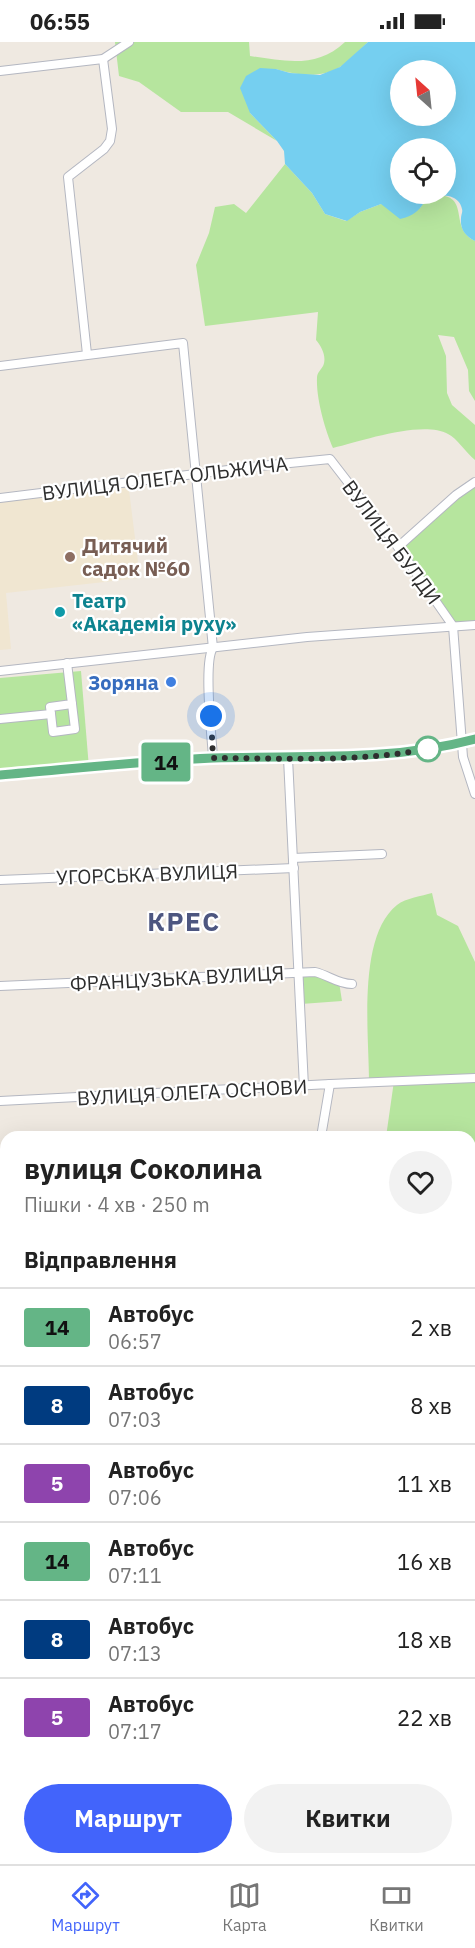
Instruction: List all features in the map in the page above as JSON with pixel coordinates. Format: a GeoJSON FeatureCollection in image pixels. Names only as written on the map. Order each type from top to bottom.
{"type":"FeatureCollection","features":[{"type":"Feature","properties":{"kind":"main road"},"geometry":{"type":"LineString","coordinates":[[0,775],[213,758],[379,755],[419,751],[475,739]]}},
{"type":"Feature","properties":{"kind":"street"},"geometry":{"type":"LineString","coordinates":[[114,42],[117,51]]}},
{"type":"Feature","properties":{"kind":"street"},"geometry":{"type":"LineString","coordinates":[[0,71],[103,59],[129,42]]}},
{"type":"Feature","properties":{"kind":"street"},"geometry":{"type":"LineString","coordinates":[[87,354],[68,177],[111,141],[112,129],[103,59]]}},
{"type":"Feature","properties":{"kind":"street"},"geometry":{"type":"LineString","coordinates":[[0,366],[183,343],[213,648],[210,652],[209,668],[213,758]]}},
{"type":"Feature","properties":{"kind":"street","name":"ВУЛИЦЯ ОЛЕГА ОЛЬЖИЧА"},"geometry":{"type":"LineString","coordinates":[[0,498],[196,473],[330,459]]}},
{"type":"Feature","properties":{"kind":"street","name":"ВУЛИЦЯ БУЛДИ"},"geometry":{"type":"LineString","coordinates":[[330,459],[398,547],[453,626]]}},
{"type":"Feature","properties":{"kind":"street"},"geometry":{"type":"LineString","coordinates":[[398,547],[456,495],[475,482]]}},
{"type":"Feature","properties":{"kind":"street"},"geometry":{"type":"LineString","coordinates":[[0,671],[307,637],[475,625]]}},
{"type":"Feature","properties":{"kind":"street"},"geometry":{"type":"LineString","coordinates":[[453,626],[465,764],[475,794]]}},
{"type":"Feature","properties":{"kind":"street"},"geometry":{"type":"LineString","coordinates":[[67,663],[72,704],[75,729],[53,732],[50,707],[72,704]]}},
{"type":"Feature","properties":{"kind":"street"},"geometry":{"type":"LineString","coordinates":[[0,719],[51,714]]}},
{"type":"Feature","properties":{"kind":"street"},"geometry":{"type":"LineString","coordinates":[[288,758],[304,1087]]}},
{"type":"Feature","properties":{"kind":"street"},"geometry":{"type":"LineString","coordinates":[[293,858],[382,854]]}},
{"type":"Feature","properties":{"kind":"street","name":"УГОРСЬКА ВУЛИЦЯ"},"geometry":{"type":"LineString","coordinates":[[0,880],[294,868]]}},
{"type":"Feature","properties":{"kind":"street","name":"ФРАНЦУЗЬКА ВУЛИЦЯ"},"geometry":{"type":"LineString","coordinates":[[0,986],[299,972],[315,972],[328,975],[339,982],[352,984]]}},
{"type":"Feature","properties":{"kind":"street"},"geometry":{"type":"LineString","coordinates":[[330,1084],[475,1077]]}},
{"type":"Feature","properties":{"kind":"street","name":"ВУЛИЦЯ ОЛЕГА ОСНОВИ"},"geometry":{"type":"LineString","coordinates":[[0,1101],[330,1084],[322,1131]]}},
{"type":"Feature","properties":{"kind":"shaded area","name":"Дитячий садок №60"},"geometry":{"type":"Polygon","coordinates":[[[128,482],[140,578],[6,593],[11,649],[0,650],[0,498],[128,482]]]}},
{"type":"Feature","properties":{"kind":"green space"},"geometry":{"type":"Polygon","coordinates":[[[115,42],[249,42],[250,56],[300,61],[323,56],[345,42],[368,42],[344,65],[333,71],[300,74],[276,69],[250,113],[277,141],[228,112],[181,112],[139,82],[119,76],[115,42]]]}},
{"type":"Feature","properties":{"kind":"green space"},"geometry":{"type":"Polygon","coordinates":[[[285,164],[312,193],[325,214],[346,221],[360,212],[381,204],[420,208],[423,204],[455,204],[462,227],[475,241],[475,401],[469,391],[468,370],[454,337],[438,335],[446,356],[447,393],[452,405],[475,425],[475,460],[451,436],[437,430],[408,430],[333,448],[324,423],[317,386],[317,376],[324,359],[322,349],[316,340],[318,312],[205,326],[196,265],[209,233],[215,207],[234,204],[246,213],[285,164]]]}},
{"type":"Feature","properties":{"kind":"green space"},"geometry":{"type":"Polygon","coordinates":[[[475,482],[475,625],[453,626],[398,547],[475,482]]]}},
{"type":"Feature","properties":{"kind":"green space"},"geometry":{"type":"Polygon","coordinates":[[[81,671],[89,768],[0,775],[0,678],[81,671]]]}},
{"type":"Feature","properties":{"kind":"green space"},"geometry":{"type":"Polygon","coordinates":[[[432,893],[437,915],[458,926],[475,962],[475,1131],[387,1131],[394,1081],[369,1081],[368,987],[376,939],[384,920],[397,905],[432,893]]]}},
{"type":"Feature","properties":{"kind":"green space"},"geometry":{"type":"Polygon","coordinates":[[[299,972],[315,972],[339,982],[342,1001],[301,1004],[299,972]]]}},
{"type":"Feature","properties":{"kind":"water"},"geometry":{"type":"Polygon","coordinates":[[[368,42],[475,42],[475,241],[468,237],[462,229],[462,209],[456,200],[456,138],[390,138],[390,204],[423,204],[410,216],[400,219],[381,204],[360,212],[347,221],[325,214],[312,193],[285,164],[284,151],[277,141],[250,113],[240,88],[246,76],[260,68],[320,75],[340,67],[368,42]]]}},
{"type":"Feature","properties":{"kind":"bus line","name":"14"},"geometry":{"type":"LineString","coordinates":[[0,775],[213,758],[379,755],[419,751],[475,739]]}},
{"type":"Feature","properties":{"kind":"place","name":"Дитячий садок №60"},"geometry":{"type":"Point","coordinates":[70,557]}},
{"type":"Feature","properties":{"kind":"place","name":"Театр «Академія руху»"},"geometry":{"type":"Point","coordinates":[60,612]}},
{"type":"Feature","properties":{"kind":"place","name":"Зоряна"},"geometry":{"type":"Point","coordinates":[171,682]}},
{"type":"Feature","properties":{"kind":"district","name":"КРЕС"},"geometry":{"type":"Point","coordinates":[184,921]}},
{"type":"Feature","properties":{"kind":"route"},"geometry":{"type":"LineString","coordinates":[[211,716],[213,758],[348,757],[431,748],[428,749]]}}]}
